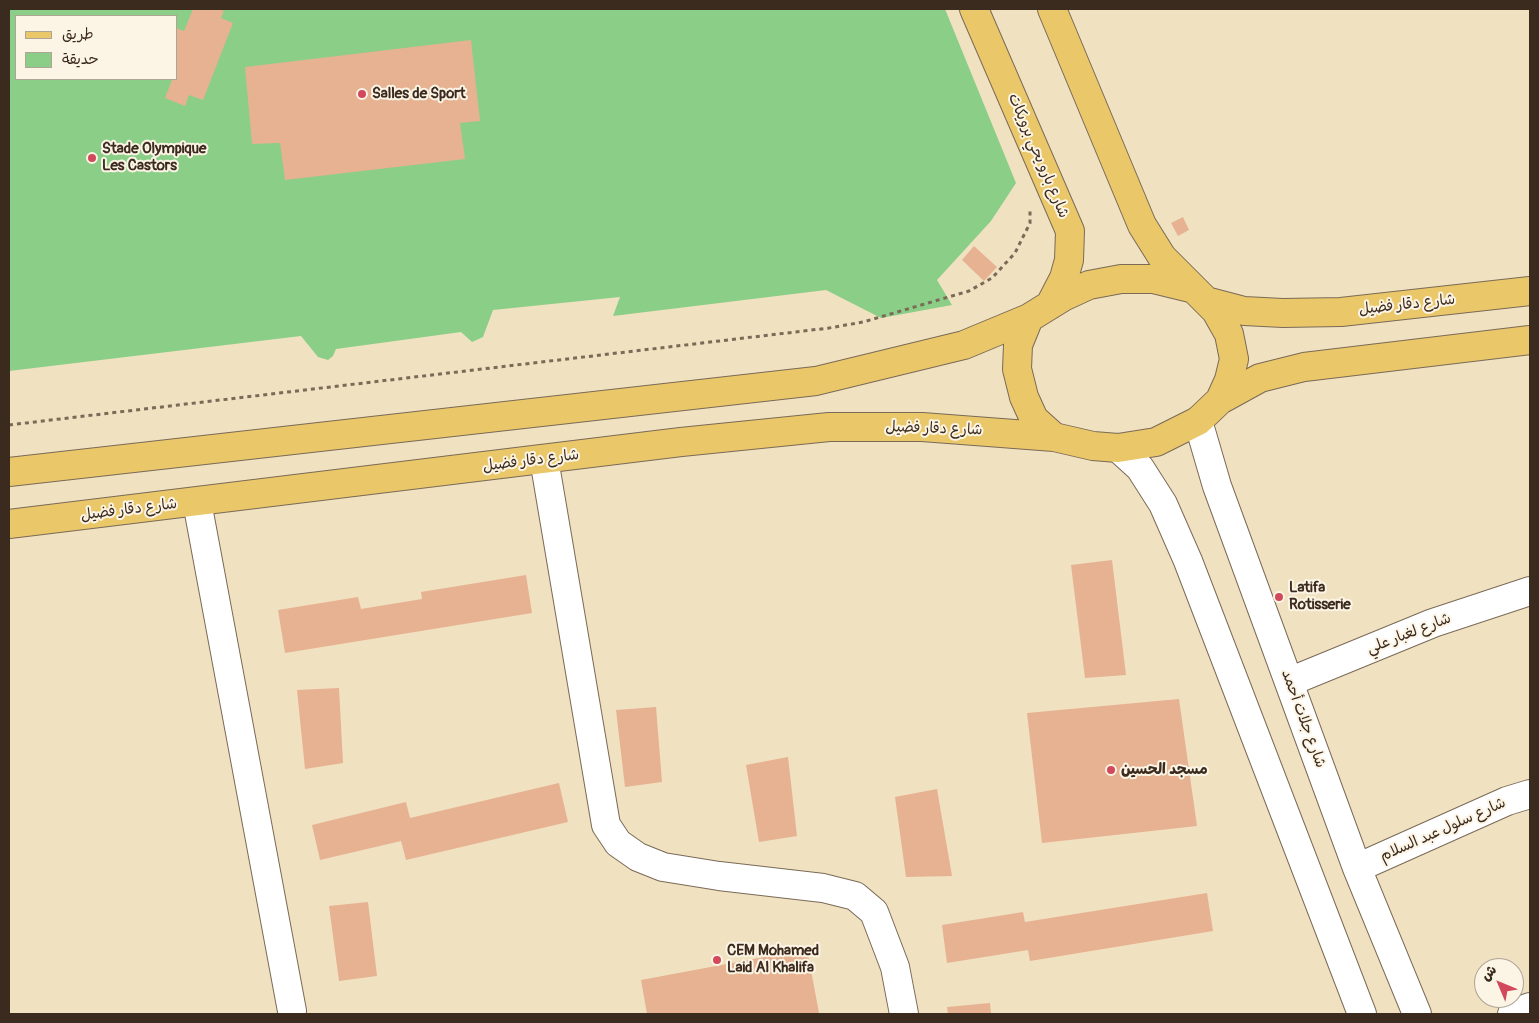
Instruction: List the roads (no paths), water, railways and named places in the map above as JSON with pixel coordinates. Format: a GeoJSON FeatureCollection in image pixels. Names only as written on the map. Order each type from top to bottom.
{"type":"FeatureCollection","features":[{"type":"Feature","properties":{"kind":"main road","name":"شارع بارو يحي برويكات"},"geometry":{"type":"LineString","coordinates":[[974,9],[1070,231],[1069,260],[1064,278],[1018,345],[1017,369],[1024,397],[1034,419],[1054,437]]}},
{"type":"Feature","properties":{"kind":"main road"},"geometry":{"type":"LineString","coordinates":[[1052,9],[1142,225],[1162,257],[1216,311],[1229,334],[1234,359],[1229,380],[1220,400]]}},
{"type":"Feature","properties":{"kind":"main road","name":"شارع دقار فضيل"},"geometry":{"type":"LineString","coordinates":[[1040,312],[1089,285],[1121,279],[1153,279],[1244,311],[1283,313],[1341,312],[1530,291]]}},
{"type":"Feature","properties":{"kind":"main road"},"geometry":{"type":"LineString","coordinates":[[9,472],[816,381],[964,345],[1040,312]]}},
{"type":"Feature","properties":{"kind":"main road"},"geometry":{"type":"LineString","coordinates":[[1220,400],[1260,378],[1304,367],[1530,340]]}},
{"type":"Feature","properties":{"kind":"main road","name":"شارع دقار فضيل"},"geometry":{"type":"LineString","coordinates":[[9,524],[544,459],[829,427],[922,428],[1054,437],[1118,448],[1156,442],[1198,421],[1220,400]]}},
{"type":"Feature","properties":{"kind":"street","name":"شارع جلات أحمد"},"geometry":{"type":"LineString","coordinates":[[1198,421],[1217,486],[1357,868],[1417,1014]]}},
{"type":"Feature","properties":{"kind":"street"},"geometry":{"type":"LineString","coordinates":[[1118,448],[1140,468],[1163,504],[1174,528],[1362,1014]]}},
{"type":"Feature","properties":{"kind":"street"},"geometry":{"type":"LineString","coordinates":[[544,459],[606,825],[618,843],[638,857],[663,867],[719,876],[824,888],[855,896],[874,912],[878,921],[895,967],[904,1014]]}},
{"type":"Feature","properties":{"kind":"street"},"geometry":{"type":"LineString","coordinates":[[197,502],[285,1013]]}},
{"type":"Feature","properties":{"kind":"street","name":"شارع لغبار علي"},"geometry":{"type":"LineString","coordinates":[[1289,682],[1432,623],[1530,591]]}},
{"type":"Feature","properties":{"kind":"street","name":"شارع سلول عبد السلام"},"geometry":{"type":"LineString","coordinates":[[1357,868],[1507,801],[1530,794]]}},
{"type":"Feature","properties":{"kind":"street"},"geometry":{"type":"LineString","coordinates":[[1512,1014],[1530,1007]]}},
{"type":"Feature","properties":{"kind":"place","name":"Salles de Sport"},"geometry":{"type":"Point","coordinates":[362,94]}},
{"type":"Feature","properties":{"kind":"place","name":"Stade Olympique Les Castors"},"geometry":{"type":"Point","coordinates":[92,158]}},
{"type":"Feature","properties":{"kind":"place","name":"Latifa Rotisserie"},"geometry":{"type":"Point","coordinates":[1279,597]}},
{"type":"Feature","properties":{"kind":"place","name":"مسجد الحسين"},"geometry":{"type":"Point","coordinates":[1111,770]}},
{"type":"Feature","properties":{"kind":"place","name":"CEM Mohamed Laid Al Khalifa"},"geometry":{"type":"Point","coordinates":[717,960]}}]}
